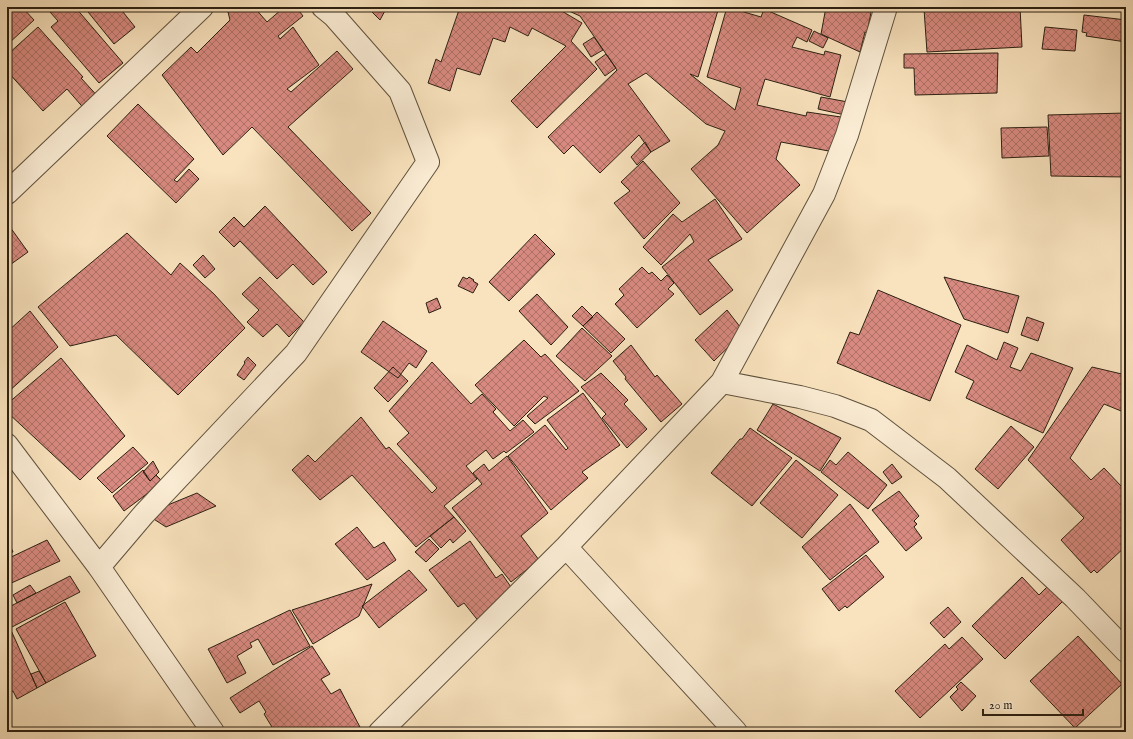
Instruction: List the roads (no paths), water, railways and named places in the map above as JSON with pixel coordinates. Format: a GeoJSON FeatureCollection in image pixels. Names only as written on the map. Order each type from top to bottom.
{"type":"FeatureCollection","features":[{"type":"Feature","properties":{"kind":"street"},"geometry":{"type":"LineString","coordinates":[[7,193],[202,7]]}},
{"type":"Feature","properties":{"kind":"street"},"geometry":{"type":"LineString","coordinates":[[99,567],[144,514],[296,353],[428,162],[400,91],[334,16],[323,7]]}},
{"type":"Feature","properties":{"kind":"street"},"geometry":{"type":"LineString","coordinates":[[380,732],[566,547],[722,382],[824,194],[847,135],[886,7]]}},
{"type":"Feature","properties":{"kind":"street"},"geometry":{"type":"LineString","coordinates":[[722,382],[800,397],[835,406],[871,420],[947,478],[1075,598],[1126,651]]}},
{"type":"Feature","properties":{"kind":"street"},"geometry":{"type":"LineString","coordinates":[[7,445],[99,567],[214,732]]}},
{"type":"Feature","properties":{"kind":"street"},"geometry":{"type":"LineString","coordinates":[[566,547],[736,732]]}}]}
